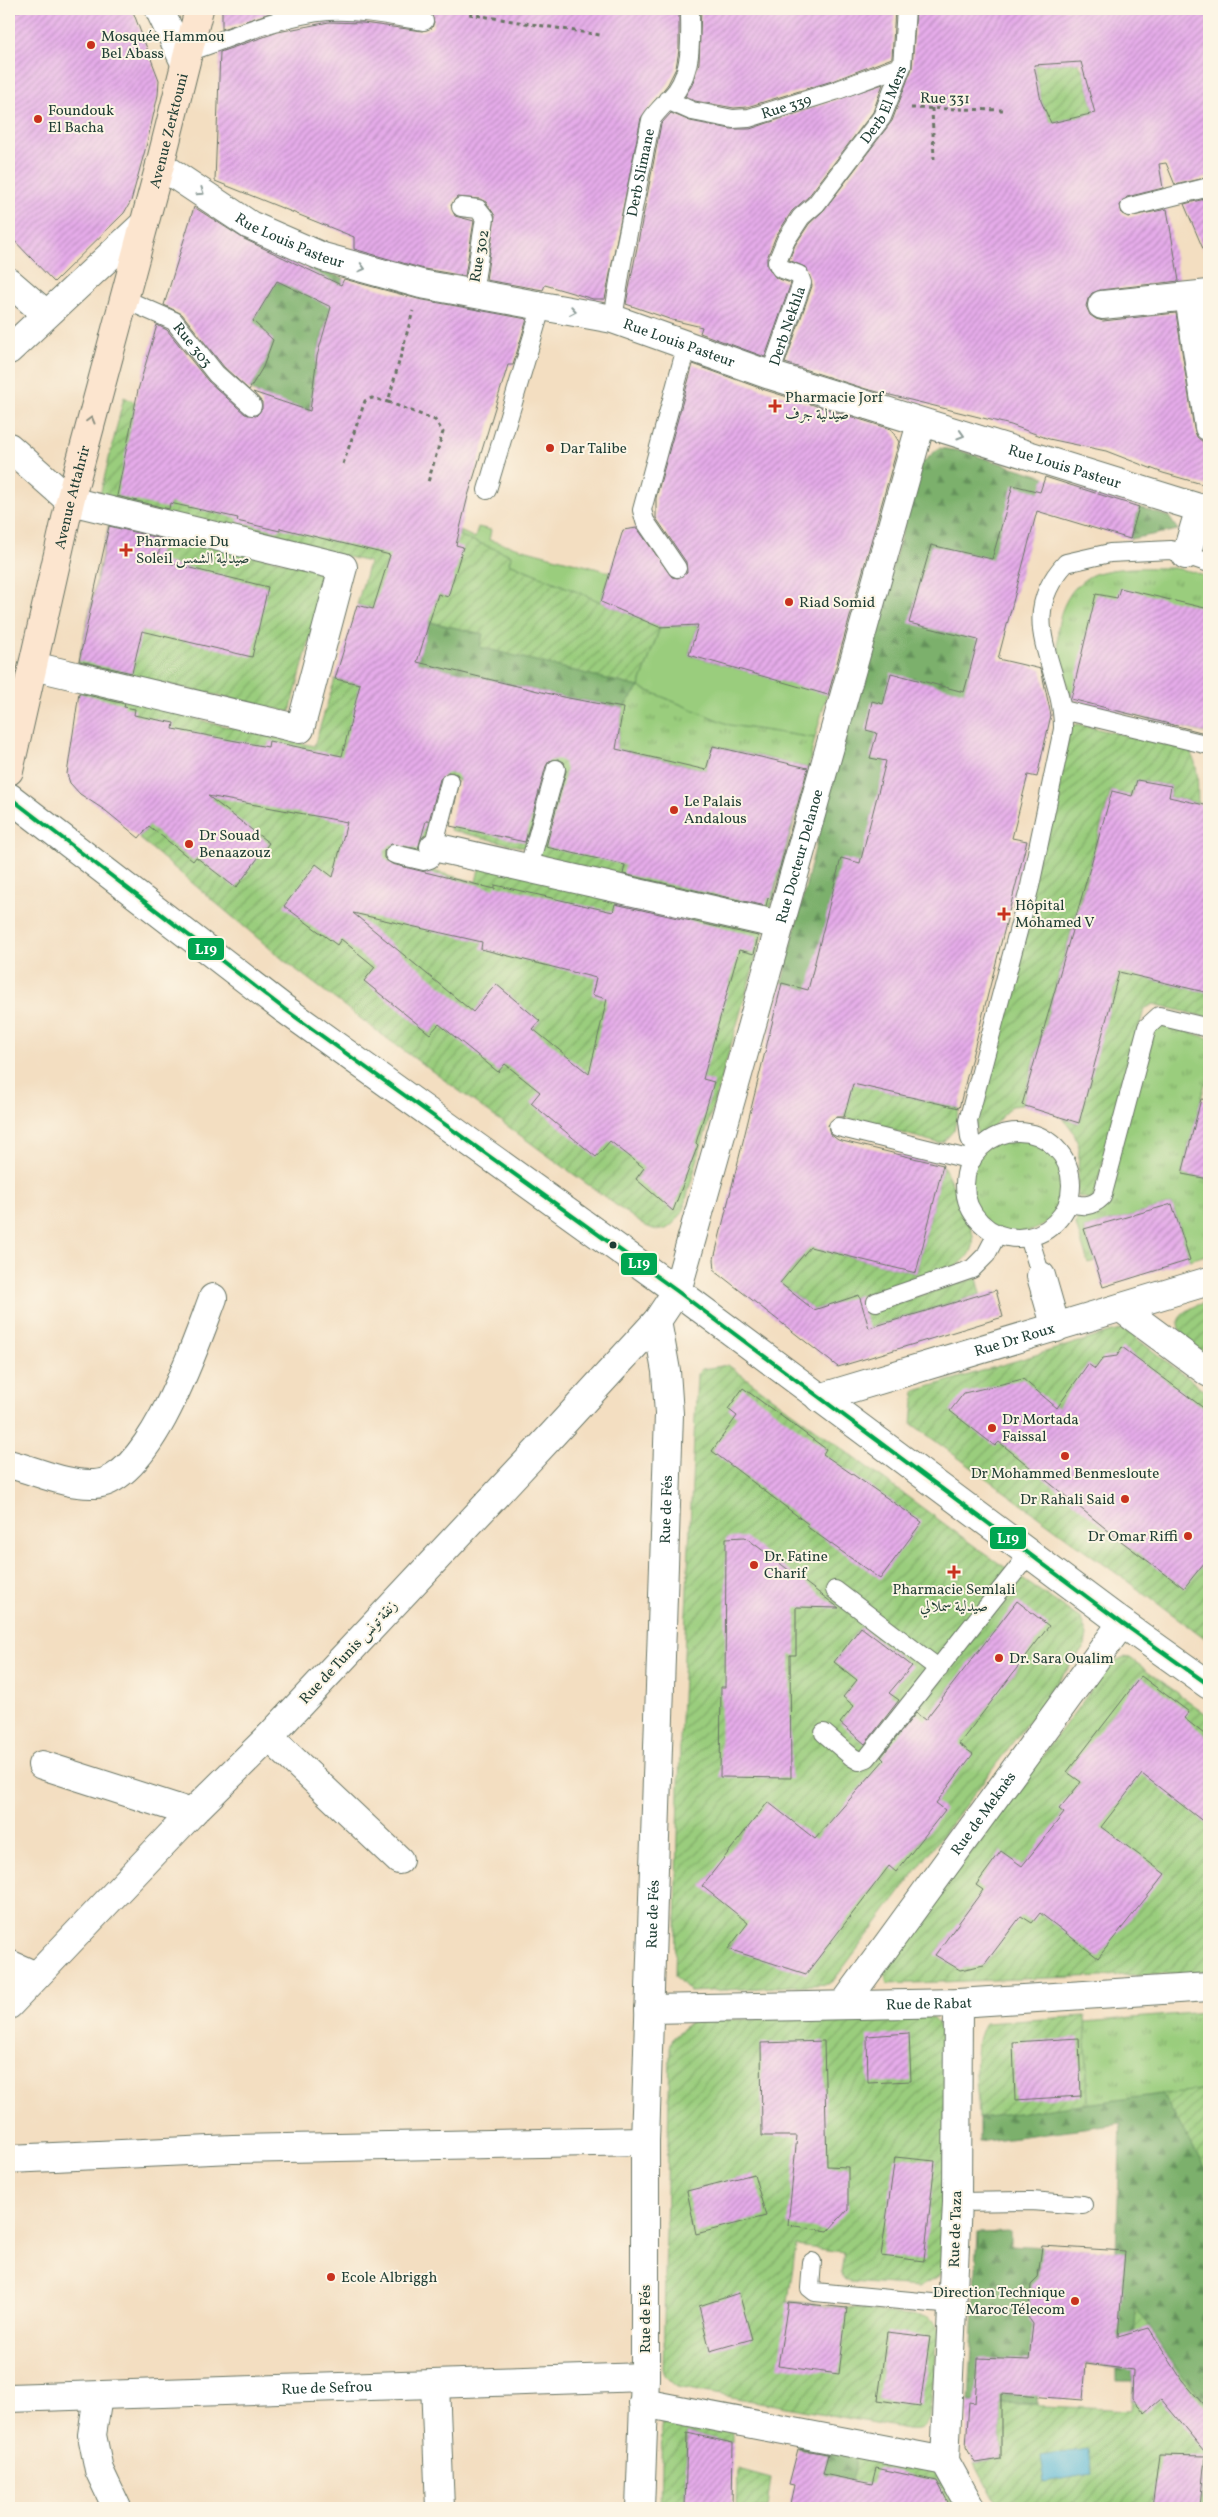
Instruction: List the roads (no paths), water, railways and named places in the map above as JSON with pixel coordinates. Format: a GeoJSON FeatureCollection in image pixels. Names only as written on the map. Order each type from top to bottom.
{"type":"FeatureCollection","features":[{"type":"Feature","properties":{"kind":"street"},"geometry":{"type":"LineString","coordinates":[[159,9],[187,57]]}},
{"type":"Feature","properties":{"kind":"street","name":"Avenue Zerktouni"},"geometry":{"type":"LineString","coordinates":[[144,224],[199,9]]}},
{"type":"Feature","properties":{"kind":"street","name":"Rue Louis Pasteur"},"geometry":{"type":"LineString","coordinates":[[160,165],[250,225],[323,257],[421,284],[613,318],[770,375],[1205,509]]}},
{"type":"Feature","properties":{"kind":"street"},"geometry":{"type":"LineString","coordinates":[[9,350],[144,224]]}},
{"type":"Feature","properties":{"kind":"street","name":"Avenue Attahrir"},"geometry":{"type":"LineString","coordinates":[[9,771],[70,501],[144,224]]}},
{"type":"Feature","properties":{"kind":"street"},"geometry":{"type":"LineString","coordinates":[[9,282],[46,314]]}},
{"type":"Feature","properties":{"kind":"street"},"geometry":{"type":"LineString","coordinates":[[1102,305],[1199,296],[1209,427]]}},
{"type":"Feature","properties":{"kind":"street","name":"Rue Docteur Delanoe"},"geometry":{"type":"LineString","coordinates":[[677,1291],[921,423]]}},
{"type":"Feature","properties":{"kind":"street"},"geometry":{"type":"LineString","coordinates":[[9,447],[70,501],[343,567],[300,729],[238,716],[33,666]]}},
{"type":"Feature","properties":{"kind":"street"},"geometry":{"type":"LineString","coordinates":[[1198,559],[1205,509]]}},
{"type":"Feature","properties":{"kind":"street"},"geometry":{"type":"LineString","coordinates":[[9,797],[283,1008],[677,1291],[1029,1554],[1209,1685]]}},
{"type":"Feature","properties":{"kind":"street"},"geometry":{"type":"LineString","coordinates":[[434,846],[529,866],[780,925]]}},
{"type":"Feature","properties":{"kind":"street"},"geometry":{"type":"LineString","coordinates":[[1041,1276],[1056,1328]]}},
{"type":"Feature","properties":{"kind":"street","name":"Rue Dr Roux"},"geometry":{"type":"LineString","coordinates":[[819,1398],[1209,1281]]}},
{"type":"Feature","properties":{"kind":"street","name":"Rue de Tunis زنقة تونس"},"geometry":{"type":"LineString","coordinates":[[9,2005],[192,1812],[269,1737],[657,1321],[677,1291]]}},
{"type":"Feature","properties":{"kind":"street"},"geometry":{"type":"LineString","coordinates":[[9,1464],[70,1482],[95,1484],[109,1480],[125,1471],[148,1444],[170,1403],[193,1353],[213,1298]]}},
{"type":"Feature","properties":{"kind":"street"},"geometry":{"type":"LineString","coordinates":[[1121,1308],[1209,1373]]}},
{"type":"Feature","properties":{"kind":"street","name":"Rue de Fés"},"geometry":{"type":"LineString","coordinates":[[640,2508],[644,2390],[645,2141],[669,1414],[666,1371],[657,1321]]}},
{"type":"Feature","properties":{"kind":"street","name":"Rue de Meknès"},"geometry":{"type":"LineString","coordinates":[[844,2004],[1122,1622]]}},
{"type":"Feature","properties":{"kind":"street"},"geometry":{"type":"LineString","coordinates":[[269,1737],[399,1860]]}},
{"type":"Feature","properties":{"kind":"street"},"geometry":{"type":"LineString","coordinates":[[42,1765],[192,1812]]}},
{"type":"Feature","properties":{"kind":"street"},"geometry":{"type":"LineString","coordinates":[[9,1964],[36,1976]]}},
{"type":"Feature","properties":{"kind":"street","name":"Rue de Rabat"},"geometry":{"type":"LineString","coordinates":[[649,2009],[958,2003],[1209,1987]]}},
{"type":"Feature","properties":{"kind":"street","name":"Rue de Taza"},"geometry":{"type":"LineString","coordinates":[[945,2461],[957,2202],[958,2003]]}},
{"type":"Feature","properties":{"kind":"street"},"geometry":{"type":"LineString","coordinates":[[9,2159],[233,2149],[645,2141]]}},
{"type":"Feature","properties":{"kind":"street"},"geometry":{"type":"LineString","coordinates":[[435,2384],[440,2508]]}},
{"type":"Feature","properties":{"kind":"street","name":"Rue de Sefrou"},"geometry":{"type":"LineString","coordinates":[[9,2398],[435,2384],[644,2390],[945,2461]]}},
{"type":"Feature","properties":{"kind":"street"},"geometry":{"type":"LineString","coordinates":[[98,2396],[92,2435],[99,2470],[117,2508]]}},
{"type":"Feature","properties":{"kind":"street"},"geometry":{"type":"LineString","coordinates":[[945,2461],[971,2508]]}},
{"type":"Feature","properties":{"kind":"lane","name":"Derb Slimane"},"geometry":{"type":"LineString","coordinates":[[613,318],[631,215],[651,120],[676,91],[687,71],[690,9]]}},
{"type":"Feature","properties":{"kind":"lane","name":"Derb El Mers"},"geometry":{"type":"LineString","coordinates":[[828,186],[882,117],[886,108],[902,66],[906,9]]}},
{"type":"Feature","properties":{"kind":"lane"},"geometry":{"type":"LineString","coordinates":[[187,57],[293,17],[328,11],[374,12],[424,20]]}},
{"type":"Feature","properties":{"kind":"lane","name":"Rue 339"},"geometry":{"type":"LineString","coordinates":[[667,100],[692,111],[733,119],[748,118],[835,91],[902,66]]}},
{"type":"Feature","properties":{"kind":"lane","name":"Derb Nekhla"},"geometry":{"type":"LineString","coordinates":[[770,375],[802,283],[798,275],[780,268],[777,262],[786,240],[801,217],[816,204],[828,186]]}},
{"type":"Feature","properties":{"kind":"lane"},"geometry":{"type":"LineString","coordinates":[[1130,207],[1209,187]]}},
{"type":"Feature","properties":{"kind":"lane","name":"Rue 302"},"geometry":{"type":"LineString","coordinates":[[461,207],[478,209],[485,218],[473,293]]}},
{"type":"Feature","properties":{"kind":"lane","name":"Rue 303"},"geometry":{"type":"LineString","coordinates":[[124,299],[174,321],[216,374],[252,406]]}},
{"type":"Feature","properties":{"kind":"lane"},"geometry":{"type":"LineString","coordinates":[[487,490],[542,305]]}},
{"type":"Feature","properties":{"kind":"lane"},"geometry":{"type":"LineString","coordinates":[[678,568],[645,521],[642,510],[687,344]]}},
{"type":"Feature","properties":{"kind":"lane"},"geometry":{"type":"LineString","coordinates":[[974,1156],[968,1121],[1030,886],[1063,729],[1063,710],[1041,639],[1042,610],[1050,584],[1057,572],[1066,563],[1110,553],[1170,550],[1198,559]]}},
{"type":"Feature","properties":{"kind":"lane"},"geometry":{"type":"LineString","coordinates":[[1063,710],[1209,745]]}},
{"type":"Feature","properties":{"kind":"lane"},"geometry":{"type":"LineString","coordinates":[[529,866],[556,769]]}},
{"type":"Feature","properties":{"kind":"lane"},"geometry":{"type":"LineString","coordinates":[[394,854],[424,861],[430,860],[450,782]]}},
{"type":"Feature","properties":{"kind":"lane"},"geometry":{"type":"LineString","coordinates":[[1068,1203],[1087,1206],[1095,1204],[1102,1198],[1146,1026],[1160,1016],[1209,1028]]}},
{"type":"Feature","properties":{"kind":"lane"},"geometry":{"type":"LineString","coordinates":[[838,1127],[974,1156]]}},
{"type":"Feature","properties":{"kind":"lane"},"geometry":{"type":"LineString","coordinates":[[1024,1132],[1040,1137],[1056,1147],[1066,1161],[1071,1178],[1071,1196],[1068,1203],[1064,1212],[1052,1226],[1038,1235],[1021,1239],[988,1230],[975,1217],[967,1202],[964,1185],[974,1156],[989,1140],[1006,1133],[1024,1132]]}},
{"type":"Feature","properties":{"kind":"lane"},"geometry":{"type":"LineString","coordinates":[[876,1302],[972,1269],[986,1255],[997,1234]]}},
{"type":"Feature","properties":{"kind":"lane"},"geometry":{"type":"LineString","coordinates":[[1029,1237],[1041,1276]]}},
{"type":"Feature","properties":{"kind":"lane"},"geometry":{"type":"LineString","coordinates":[[824,1733],[852,1757],[859,1761],[867,1758],[1029,1554]]}},
{"type":"Feature","properties":{"kind":"lane"},"geometry":{"type":"LineString","coordinates":[[835,1590],[939,1669]]}},
{"type":"Feature","properties":{"kind":"lane"},"geometry":{"type":"LineString","coordinates":[[957,2202],[1031,2201],[1083,2205]]}},
{"type":"Feature","properties":{"kind":"lane"},"geometry":{"type":"LineString","coordinates":[[812,2262],[810,2288],[815,2292],[953,2305]]}},
{"type":"Feature","properties":{"kind":"water"},"geometry":{"type":"Polygon","coordinates":[[[1089,2449],[1092,2474],[1044,2482],[1040,2456],[1089,2449]]]}},
{"type":"Feature","properties":{"kind":"place","name":"Mosquée Hammou Bel Abass"},"geometry":{"type":"Point","coordinates":[91,45]}},
{"type":"Feature","properties":{"kind":"place","name":"Foundouk El Bacha"},"geometry":{"type":"Point","coordinates":[38,119]}},
{"type":"Feature","properties":{"kind":"place","name":"Pharmacie Jorf صيدلية جرف"},"geometry":{"type":"Point","coordinates":[775,406]}},
{"type":"Feature","properties":{"kind":"place","name":"Dar Talibe"},"geometry":{"type":"Point","coordinates":[550,448]}},
{"type":"Feature","properties":{"kind":"place","name":"Pharmacie Du Soleil صيدلية الشمس"},"geometry":{"type":"Point","coordinates":[126,550]}},
{"type":"Feature","properties":{"kind":"place","name":"Riad Somid"},"geometry":{"type":"Point","coordinates":[789,602]}},
{"type":"Feature","properties":{"kind":"place","name":"Le Palais Andalous"},"geometry":{"type":"Point","coordinates":[674,810]}},
{"type":"Feature","properties":{"kind":"place","name":"Dr Souad Benaazouz"},"geometry":{"type":"Point","coordinates":[189,844]}},
{"type":"Feature","properties":{"kind":"place","name":"Hôpital Mohamed V"},"geometry":{"type":"Point","coordinates":[1004,914]}},
{"type":"Feature","properties":{"kind":"place","name":"Dr Mortada Faissal"},"geometry":{"type":"Point","coordinates":[992,1428]}},
{"type":"Feature","properties":{"kind":"place","name":"Dr Mohammed Benmesloute"},"geometry":{"type":"Point","coordinates":[1065,1456]}},
{"type":"Feature","properties":{"kind":"place","name":"Dr Rahali Said"},"geometry":{"type":"Point","coordinates":[1125,1499]}},
{"type":"Feature","properties":{"kind":"place","name":"Dr Omar Riffi"},"geometry":{"type":"Point","coordinates":[1188,1536]}},
{"type":"Feature","properties":{"kind":"place","name":"Dr. Fatine Charif"},"geometry":{"type":"Point","coordinates":[754,1565]}},
{"type":"Feature","properties":{"kind":"place","name":"Pharmacie Semlali صيدلية سملالي"},"geometry":{"type":"Point","coordinates":[954,1572]}},
{"type":"Feature","properties":{"kind":"place","name":"Dr. Sara Oualim"},"geometry":{"type":"Point","coordinates":[999,1658]}},
{"type":"Feature","properties":{"kind":"place","name":"Ecole Albriggh"},"geometry":{"type":"Point","coordinates":[331,2277]}},
{"type":"Feature","properties":{"kind":"place","name":"Direction Technique Maroc Télecom"},"geometry":{"type":"Point","coordinates":[1075,2301]}}]}
